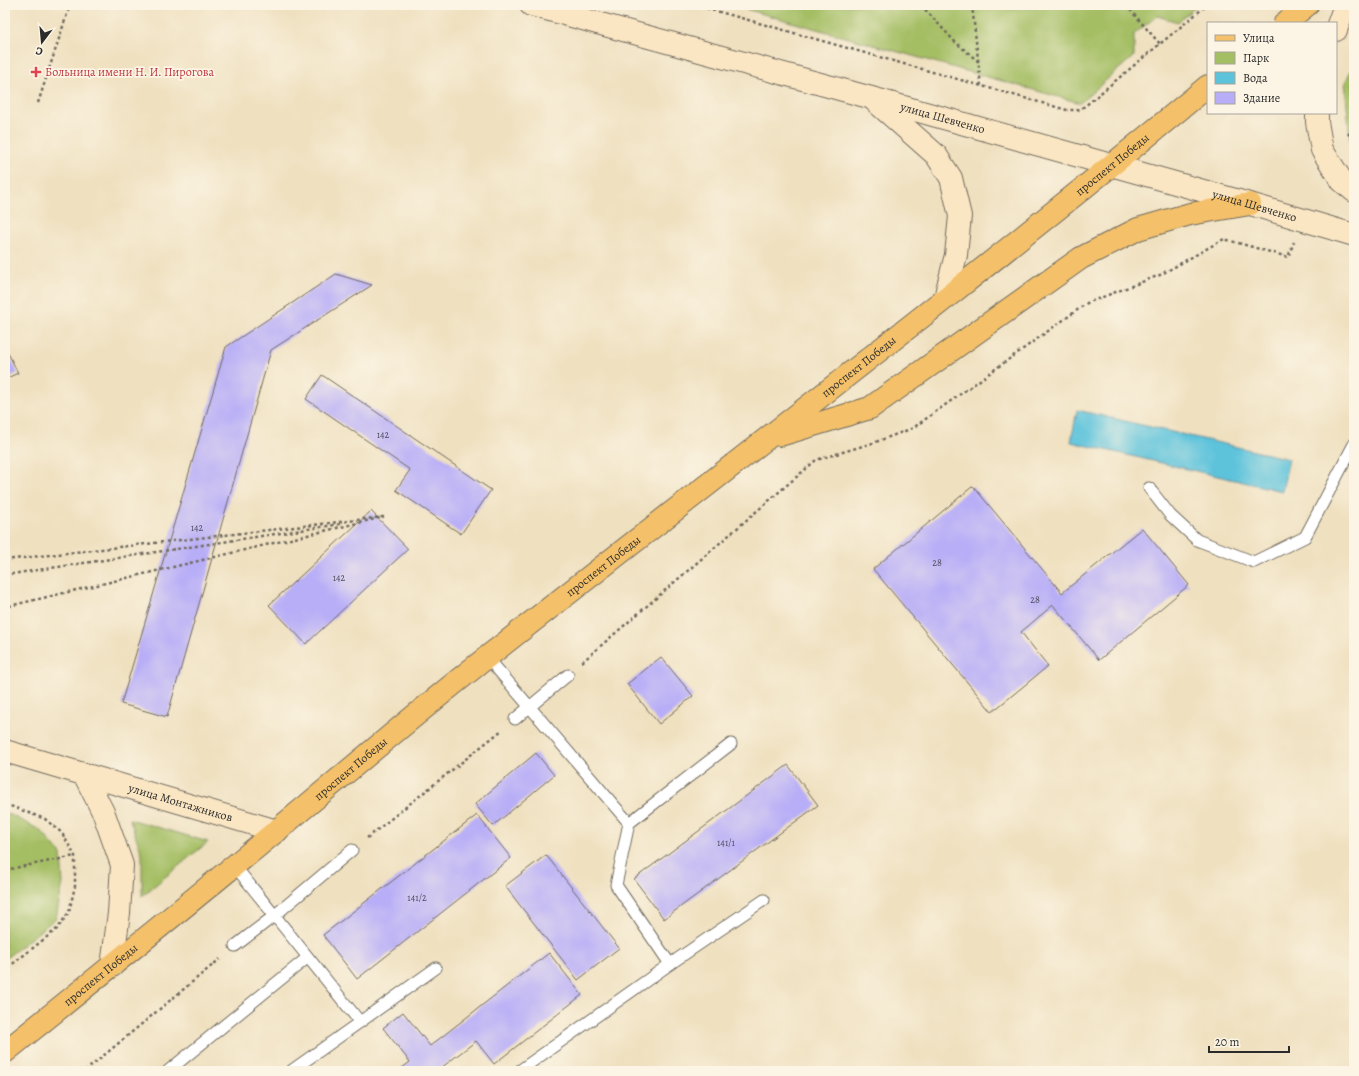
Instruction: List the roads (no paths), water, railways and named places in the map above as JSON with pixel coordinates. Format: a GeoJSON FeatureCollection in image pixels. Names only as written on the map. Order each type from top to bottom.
{"type":"FeatureCollection","features":[{"type":"Feature","properties":{"kind":"main road","name":"улица Шевченко"},"geometry":{"type":"LineString","coordinates":[[530,5],[872,98],[1250,204],[1354,235]]}},
{"type":"Feature","properties":{"kind":"main road"},"geometry":{"type":"LineString","coordinates":[[1286,22],[1307,5]]}},
{"type":"Feature","properties":{"kind":"main road"},"geometry":{"type":"LineString","coordinates":[[1337,27],[1345,5]]}},
{"type":"Feature","properties":{"kind":"main road","name":"проспект Победы"},"geometry":{"type":"LineString","coordinates":[[5,1052],[277,831],[487,657],[768,438],[1112,166],[1207,87]]}},
{"type":"Feature","properties":{"kind":"main road"},"geometry":{"type":"LineString","coordinates":[[872,98],[936,155],[952,178],[960,216],[956,255],[945,298]]}},
{"type":"Feature","properties":{"kind":"main road"},"geometry":{"type":"LineString","coordinates":[[1318,114],[1317,122],[1322,150],[1342,181],[1354,191]]}},
{"type":"Feature","properties":{"kind":"main road"},"geometry":{"type":"LineString","coordinates":[[768,438],[870,408],[1081,258],[1138,229],[1190,214],[1250,204]]}},
{"type":"Feature","properties":{"kind":"main road","name":"улица Монтажников"},"geometry":{"type":"LineString","coordinates":[[5,751],[277,831]]}},
{"type":"Feature","properties":{"kind":"main road"},"geometry":{"type":"LineString","coordinates":[[84,774],[104,814],[122,865],[119,912],[112,966]]}},
{"type":"Feature","properties":{"kind":"lane"},"geometry":{"type":"LineString","coordinates":[[1150,488],[1170,515],[1197,540],[1254,562],[1305,537],[1354,444]]}},
{"type":"Feature","properties":{"kind":"lane"},"geometry":{"type":"LineString","coordinates":[[487,657],[629,823]]}},
{"type":"Feature","properties":{"kind":"lane"},"geometry":{"type":"LineString","coordinates":[[515,719],[568,675]]}},
{"type":"Feature","properties":{"kind":"lane"},"geometry":{"type":"LineString","coordinates":[[670,964],[616,885],[629,823],[731,744]]}},
{"type":"Feature","properties":{"kind":"lane"},"geometry":{"type":"LineString","coordinates":[[235,946],[274,916],[352,850]]}},
{"type":"Feature","properties":{"kind":"lane"},"geometry":{"type":"LineString","coordinates":[[234,865],[307,958],[360,1022]]}},
{"type":"Feature","properties":{"kind":"lane"},"geometry":{"type":"LineString","coordinates":[[519,1071],[670,964],[764,900]]}},
{"type":"Feature","properties":{"kind":"lane"},"geometry":{"type":"LineString","coordinates":[[168,1071],[307,958]]}},
{"type":"Feature","properties":{"kind":"lane"},"geometry":{"type":"LineString","coordinates":[[291,1071],[436,968]]}},
{"type":"Feature","properties":{"kind":"water"},"geometry":{"type":"Polygon","coordinates":[[[1077,410],[1289,459],[1282,491],[1071,442],[1077,410]]]}},
{"type":"Feature","properties":{"kind":"place","name":"Больница имени Н. И. Пирогова"},"geometry":{"type":"Point","coordinates":[36,72]}}]}
